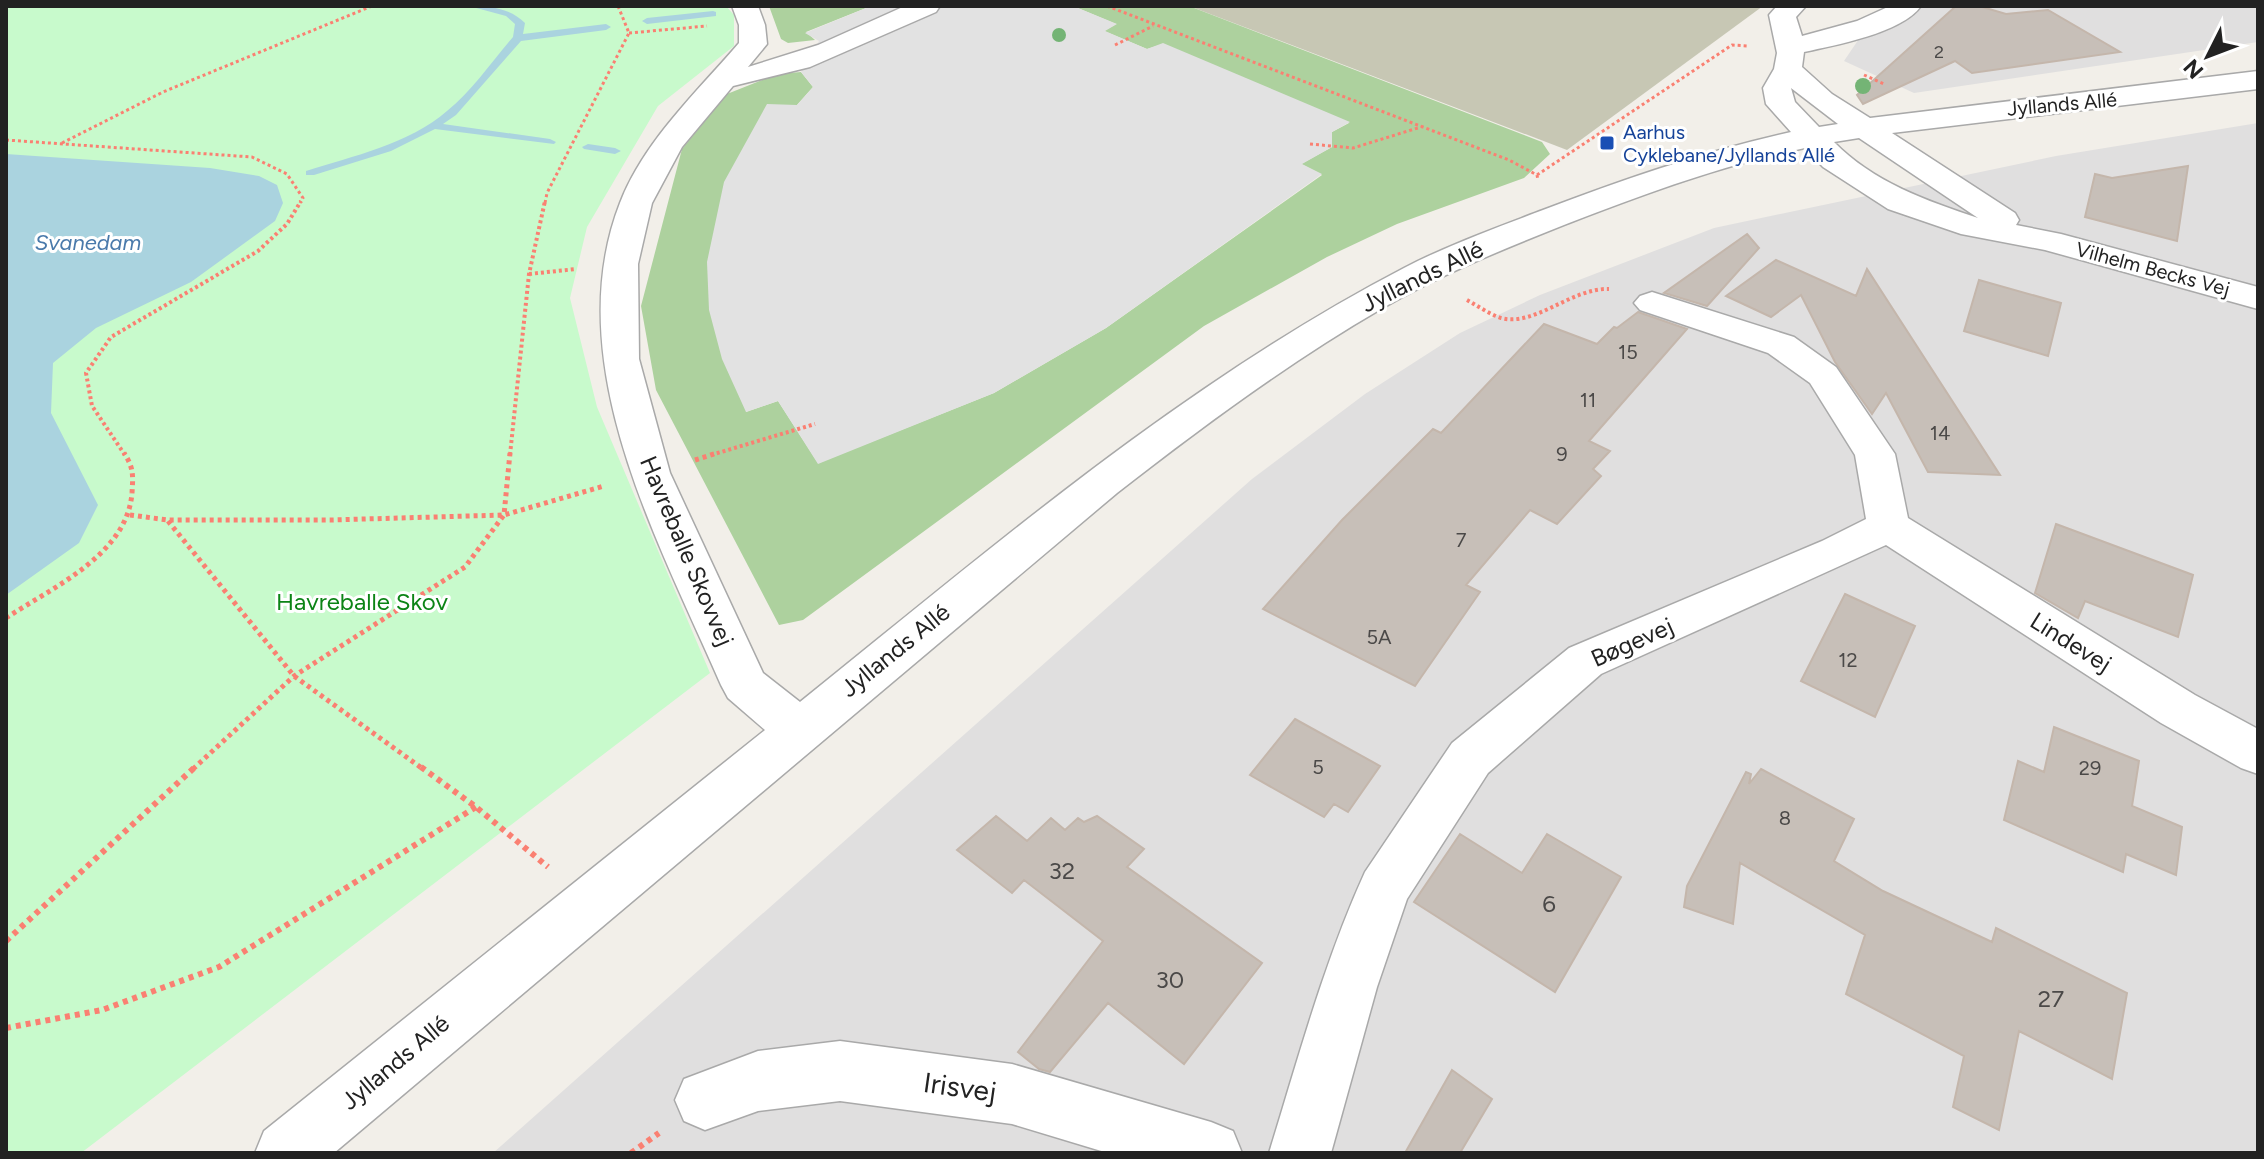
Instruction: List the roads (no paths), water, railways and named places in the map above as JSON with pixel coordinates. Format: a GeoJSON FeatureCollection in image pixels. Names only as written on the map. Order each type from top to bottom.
{"type":"FeatureCollection","features":[{"type":"Feature","properties":{"kind":"street"},"geometry":{"type":"LineString","coordinates":[[724,78],[746,77],[815,54],[927,6]]}},
{"type":"Feature","properties":{"kind":"street","name":"Vilhelm Becks Vej"},"geometry":{"type":"LineString","coordinates":[[1793,6],[1782,15],[1790,59],[1822,100],[1992,214],[2049,241]]}},
{"type":"Feature","properties":{"kind":"street"},"geometry":{"type":"LineString","coordinates":[[1790,59],[1890,18],[1908,6]]}},
{"type":"Feature","properties":{"kind":"street"},"geometry":{"type":"LineString","coordinates":[[750,25],[815,54]]}},
{"type":"Feature","properties":{"kind":"street","name":"Havreballe Skovvej"},"geometry":{"type":"LineString","coordinates":[[750,25],[724,78],[668,144],[636,203],[621,264],[620,359],[650,473],[745,685],[798,729]]}},
{"type":"Feature","properties":{"kind":"street","name":"Vilhelm Becks Vej"},"geometry":{"type":"LineString","coordinates":[[1790,59],[1777,88],[1781,104],[1823,149],[1899,202],[1973,227],[2049,241],[2258,298]]}},
{"type":"Feature","properties":{"kind":"street","name":"Jyllands Allé"},"geometry":{"type":"LineString","coordinates":[[286,1153],[798,729],[1184,419],[1274,357],[1421,273],[1552,219],[1823,149],[1865,128],[1984,110],[2156,96],[2258,80]]}},
{"type":"Feature","properties":{"kind":"street","name":"Jyllands Allé"},"geometry":{"type":"LineString","coordinates":[[1823,149],[1894,149],[2036,125],[2156,96]]}},
{"type":"Feature","properties":{"kind":"street"},"geometry":{"type":"LineString","coordinates":[[1652,303],[1781,345],[1823,375],[1875,454],[1888,526]]}},
{"type":"Feature","properties":{"kind":"street","name":"Lindevej"},"geometry":{"type":"LineString","coordinates":[[1888,526],[2178,709],[2258,753]]}},
{"type":"Feature","properties":{"kind":"street","name":"Bøgevej"},"geometry":{"type":"LineString","coordinates":[[1300,1153],[1349,987],[1384,889],[1470,758],[1585,661],[1837,552],[1888,526]]}},
{"type":"Feature","properties":{"kind":"street","name":"Irisvej"},"geometry":{"type":"LineString","coordinates":[[705,1100],[758,1081],[840,1071],[1012,1094],[1211,1153]]}},
{"type":"Feature","properties":{"kind":"water","name":"Svanedam"},"geometry":{"type":"Polygon","coordinates":[[[6,154],[210,168],[259,176],[277,185],[283,203],[275,221],[191,282],[96,328],[53,363],[51,413],[98,505],[79,543],[6,595],[6,154]]]}},
{"type":"Feature","properties":{"kind":"waterway"},"geometry":{"type":"LineString","coordinates":[[474,6],[509,14],[520,23],[518,38]]}},
{"type":"Feature","properties":{"kind":"waterway"},"geometry":{"type":"LineString","coordinates":[[647,21],[713,14]]}},
{"type":"Feature","properties":{"kind":"waterway"},"geometry":{"type":"LineString","coordinates":[[518,38],[606,27]]}},
{"type":"Feature","properties":{"kind":"waterway"},"geometry":{"type":"LineString","coordinates":[[433,126],[452,113],[518,38]]}},
{"type":"Feature","properties":{"kind":"waterway"},"geometry":{"type":"LineString","coordinates":[[310,173],[387,149],[433,126]]}},
{"type":"Feature","properties":{"kind":"waterway"},"geometry":{"type":"LineString","coordinates":[[433,126],[550,142]]}},
{"type":"Feature","properties":{"kind":"waterway"},"geometry":{"type":"LineString","coordinates":[[588,147],[615,151]]}},
{"type":"Feature","properties":{"kind":"place","name":"Aarhus Cyklebane/Jyllands Allé"},"geometry":{"type":"Point","coordinates":[1607,143]}},
{"type":"Feature","properties":{"kind":"park label","name":"Havreballe Skov"},"geometry":{"type":"Point","coordinates":[362,601]}}]}
